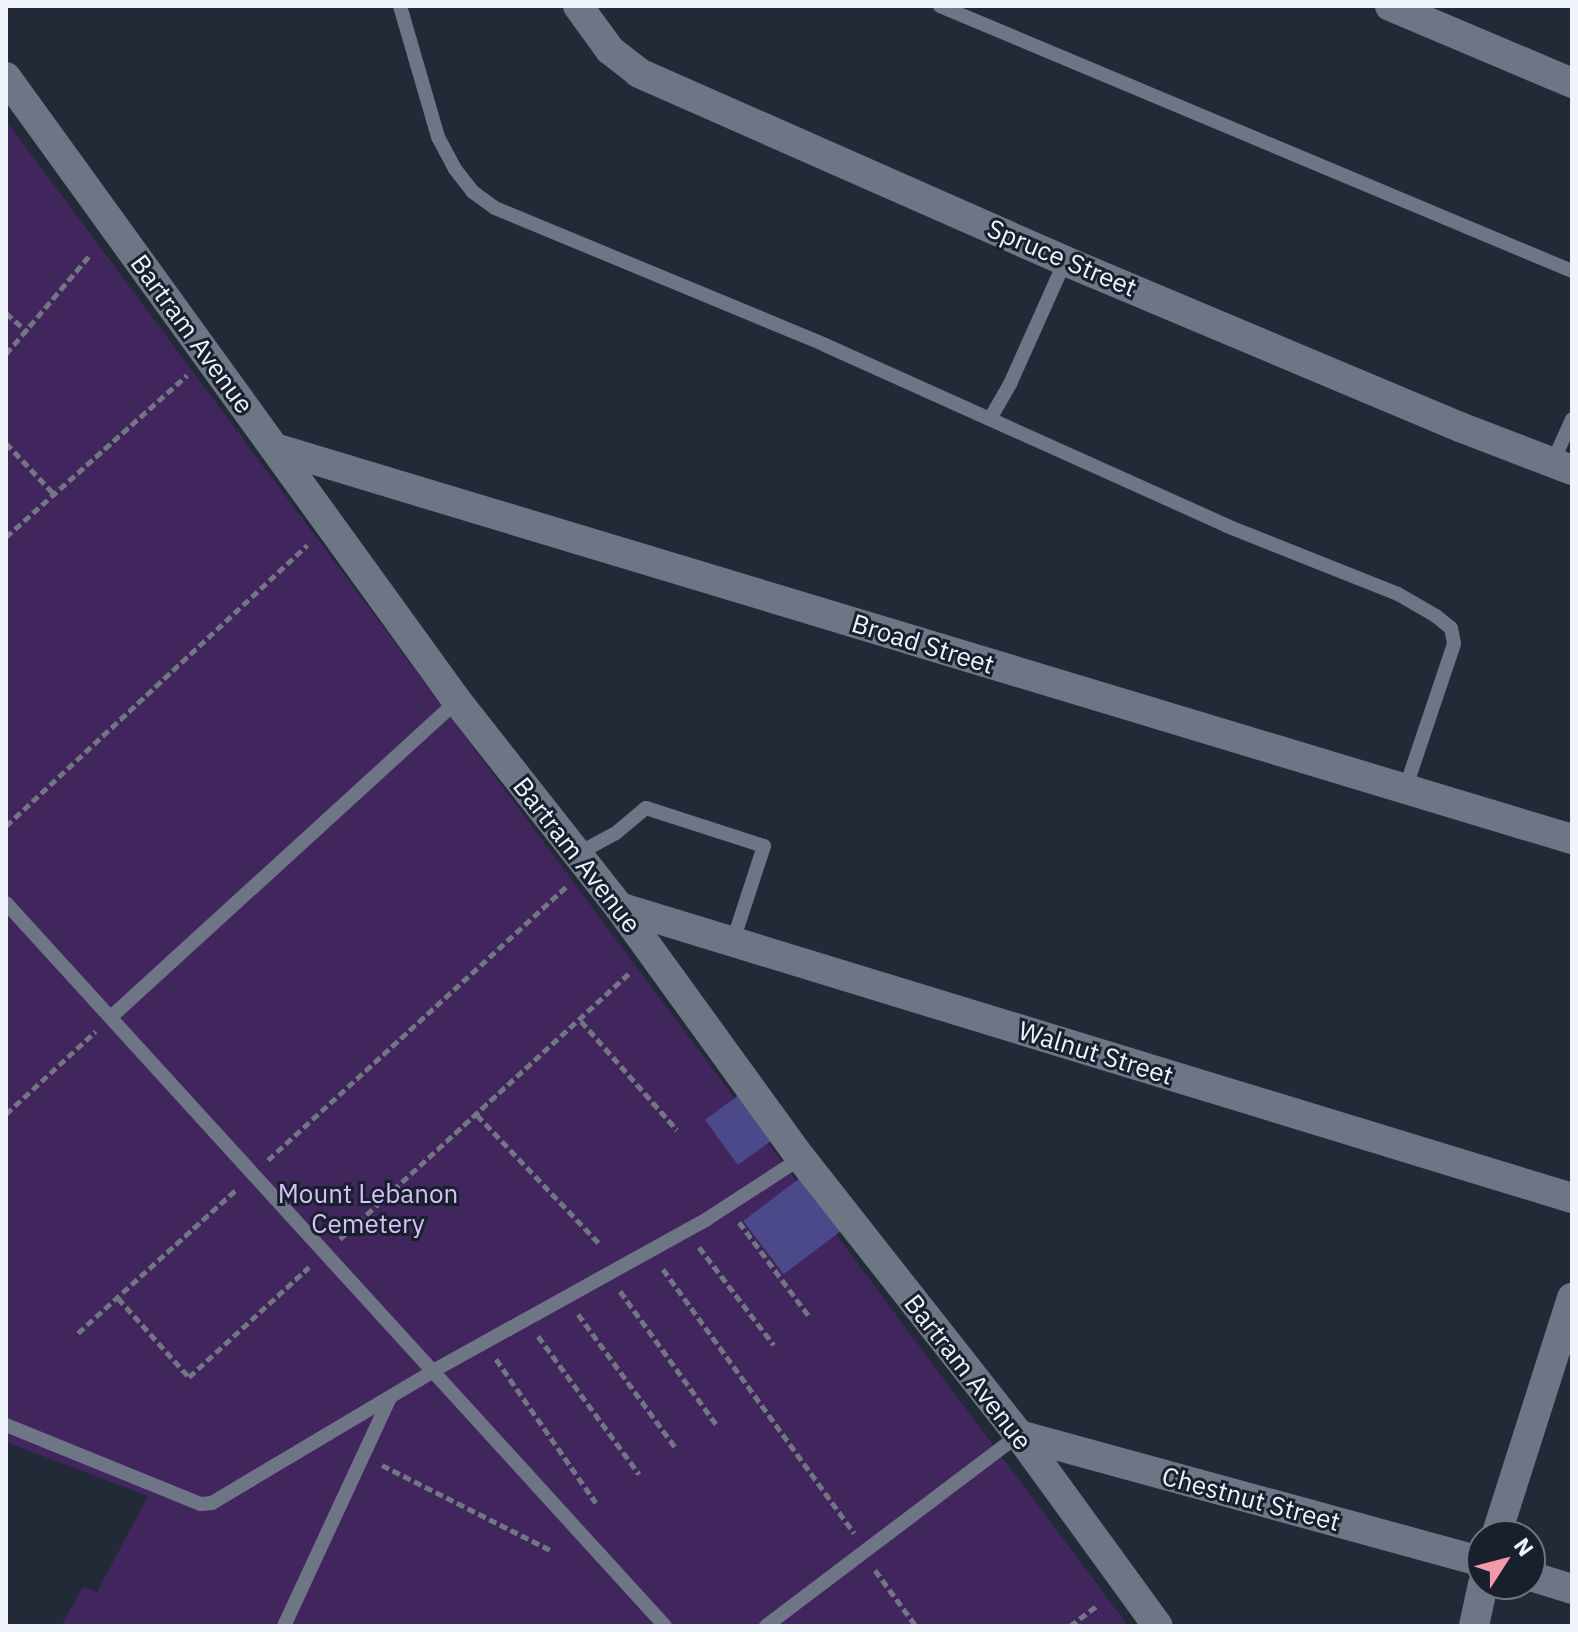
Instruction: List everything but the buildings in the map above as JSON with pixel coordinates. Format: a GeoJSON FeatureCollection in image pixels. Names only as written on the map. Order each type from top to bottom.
{"type":"FeatureCollection","features":[{"type":"Feature","properties":{"kind":"street","name":"Spruce Street"},"geometry":{"type":"LineString","coordinates":[[578,6],[610,50],[639,73],[1065,261],[1562,467]]}},
{"type":"Feature","properties":{"kind":"street"},"geometry":{"type":"LineString","coordinates":[[1390,6],[1572,83]]}},
{"type":"Feature","properties":{"kind":"street","name":"Bartram Avenue"},"geometry":{"type":"LineString","coordinates":[[6,77],[574,868],[619,907],[801,1158],[1019,1435],[1158,1626]]}},
{"type":"Feature","properties":{"kind":"street","name":"Broad Street"},"geometry":{"type":"LineString","coordinates":[[275,448],[1572,839]]}},
{"type":"Feature","properties":{"kind":"street","name":"Walnut Street"},"geometry":{"type":"LineString","coordinates":[[619,907],[1572,1198]]}},
{"type":"Feature","properties":{"kind":"street"},"geometry":{"type":"LineString","coordinates":[[1501,1520],[1572,1298]]}},
{"type":"Feature","properties":{"kind":"street","name":"Chestnut Street"},"geometry":{"type":"LineString","coordinates":[[1019,1435],[1466,1558]]}},
{"type":"Feature","properties":{"kind":"street"},"geometry":{"type":"LineString","coordinates":[[1546,1581],[1572,1589]]}},
{"type":"Feature","properties":{"kind":"street"},"geometry":{"type":"LineString","coordinates":[[1474,1626],[1480,1600]]}},
{"type":"Feature","properties":{"kind":"lane"},"geometry":{"type":"LineString","coordinates":[[400,6],[438,137],[455,169],[473,192],[495,208],[991,417],[1227,526],[1398,594],[1451,628],[1454,644],[1405,790]]}},
{"type":"Feature","properties":{"kind":"lane"},"geometry":{"type":"LineString","coordinates":[[940,6],[1572,271]]}},
{"type":"Feature","properties":{"kind":"lane"},"geometry":{"type":"LineString","coordinates":[[991,417],[1010,384],[1065,261]]}},
{"type":"Feature","properties":{"kind":"lane"},"geometry":{"type":"LineString","coordinates":[[1562,467],[1572,419]]}},
{"type":"Feature","properties":{"kind":"lane"},"geometry":{"type":"LineString","coordinates":[[111,1017],[457,701]]}},
{"type":"Feature","properties":{"kind":"lane"},"geometry":{"type":"LineString","coordinates":[[574,868],[646,808],[764,846],[733,941]]}},
{"type":"Feature","properties":{"kind":"lane"},"geometry":{"type":"LineString","coordinates":[[6,903],[665,1626]]}},
{"type":"Feature","properties":{"kind":"lane"},"geometry":{"type":"LineString","coordinates":[[6,1425],[201,1504],[223,1498],[433,1371],[687,1230],[801,1158]]}},
{"type":"Feature","properties":{"kind":"lane"},"geometry":{"type":"LineString","coordinates":[[284,1626],[391,1396]]}},
{"type":"Feature","properties":{"kind":"lane"},"geometry":{"type":"LineString","coordinates":[[766,1626],[1019,1435]]}},
{"type":"Feature","properties":{"kind":"path"},"geometry":{"type":"LineString","coordinates":[[6,354],[28,332],[89,256]]}},
{"type":"Feature","properties":{"kind":"path"},"geometry":{"type":"LineString","coordinates":[[6,313],[28,332]]}},
{"type":"Feature","properties":{"kind":"path"},"geometry":{"type":"LineString","coordinates":[[6,537],[187,375]]}},
{"type":"Feature","properties":{"kind":"path"},"geometry":{"type":"LineString","coordinates":[[6,443],[54,494]]}},
{"type":"Feature","properties":{"kind":"path"},"geometry":{"type":"LineString","coordinates":[[6,826],[314,539]]}},
{"type":"Feature","properties":{"kind":"path"},"geometry":{"type":"LineString","coordinates":[[78,1333],[253,1173],[574,868]]}},
{"type":"Feature","properties":{"kind":"path"},"geometry":{"type":"LineString","coordinates":[[118,1298],[189,1377],[581,1021],[634,969]]}},
{"type":"Feature","properties":{"kind":"path"},"geometry":{"type":"LineString","coordinates":[[6,1114],[111,1017]]}},
{"type":"Feature","properties":{"kind":"path"},"geometry":{"type":"LineString","coordinates":[[581,1021],[677,1130]]}},
{"type":"Feature","properties":{"kind":"path"},"geometry":{"type":"LineString","coordinates":[[477,1115],[599,1243]]}},
{"type":"Feature","properties":{"kind":"path"},"geometry":{"type":"LineString","coordinates":[[727,1206],[808,1315]]}},
{"type":"Feature","properties":{"kind":"path"},"geometry":{"type":"LineString","coordinates":[[687,1230],[774,1345]]}},
{"type":"Feature","properties":{"kind":"path"},"geometry":{"type":"LineString","coordinates":[[650,1251],[916,1626]]}},
{"type":"Feature","properties":{"kind":"path"},"geometry":{"type":"LineString","coordinates":[[607,1274],[716,1424]]}},
{"type":"Feature","properties":{"kind":"path"},"geometry":{"type":"LineString","coordinates":[[565,1298],[675,1447]]}},
{"type":"Feature","properties":{"kind":"path"},"geometry":{"type":"LineString","coordinates":[[525,1319],[639,1474]]}},
{"type":"Feature","properties":{"kind":"path"},"geometry":{"type":"LineString","coordinates":[[484,1342],[596,1503]]}},
{"type":"Feature","properties":{"kind":"path"},"geometry":{"type":"LineString","coordinates":[[363,1456],[550,1550]]}},
{"type":"Feature","properties":{"kind":"path"},"geometry":{"type":"LineString","coordinates":[[1070,1626],[1097,1606]]}},
{"type":"Feature","properties":{"kind":"green space","name":"Mount Lebanon Cemetery"},"geometry":{"type":"Polygon","coordinates":[[[6,121],[1128,1626],[61,1626],[83,1587],[97,1592],[148,1496],[6,1442],[6,121]]]}}]}
